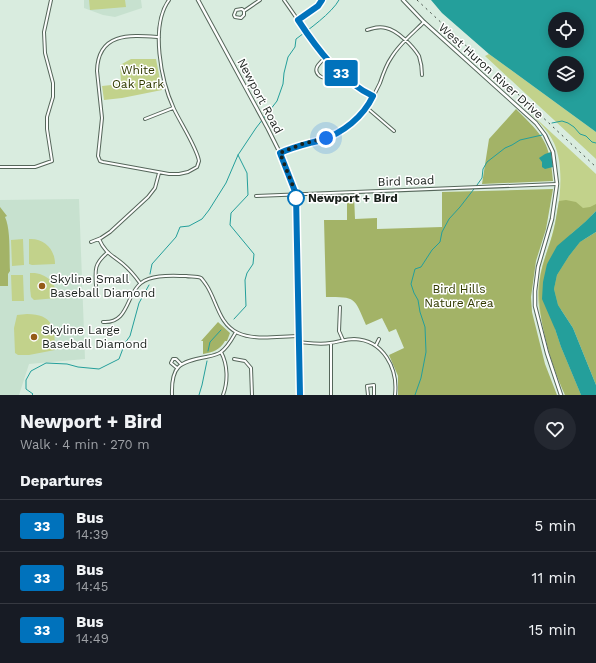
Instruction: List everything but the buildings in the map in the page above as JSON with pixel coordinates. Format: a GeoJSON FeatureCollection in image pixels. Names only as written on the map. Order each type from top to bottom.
{"type":"FeatureCollection","features":[{"type":"Feature","properties":{"kind":"street"},"geometry":{"type":"LineString","coordinates":[[0,167],[35,166],[52,161],[47,129],[47,117],[53,97],[53,83],[45,53],[44,32],[51,0]]}},
{"type":"Feature","properties":{"kind":"street"},"geometry":{"type":"LineString","coordinates":[[159,37],[120,37],[108,44],[99,56],[97,71],[102,118],[99,159],[102,162],[159,173],[179,174],[197,168],[199,158],[173,108],[162,73],[159,37],[163,11],[169,0]]}},
{"type":"Feature","properties":{"kind":"street","name":"Newport Road"},"geometry":{"type":"LineString","coordinates":[[198,0],[280,153],[296,194],[300,395]]}},
{"type":"Feature","properties":{"kind":"street"},"geometry":{"type":"LineString","coordinates":[[244,11],[242,9],[236,10],[234,15],[235,17],[241,18],[244,15],[244,11],[260,0]]}},
{"type":"Feature","properties":{"kind":"street"},"geometry":{"type":"LineString","coordinates":[[284,0],[307,34],[326,57],[358,88],[373,96]]}},
{"type":"Feature","properties":{"kind":"street"},"geometry":{"type":"LineString","coordinates":[[298,20],[318,6],[322,0]]}},
{"type":"Feature","properties":{"kind":"street","name":"West Huron River Drive"},"geometry":{"type":"LineString","coordinates":[[403,0],[424,22],[526,113],[541,129],[554,152],[557,184],[555,207],[538,268],[534,300],[537,317],[561,395]]}},
{"type":"Feature","properties":{"kind":"street"},"geometry":{"type":"LineString","coordinates":[[280,153],[296,146],[326,138],[340,131],[357,118],[373,96],[390,58],[424,22]]}},
{"type":"Feature","properties":{"kind":"street"},"geometry":{"type":"LineString","coordinates":[[367,30],[377,27],[388,28],[399,34],[418,56],[422,68],[422,75]]}},
{"type":"Feature","properties":{"kind":"street"},"geometry":{"type":"LineString","coordinates":[[326,57],[317,68],[316,72],[318,75],[326,78],[334,76],[340,72]]}},
{"type":"Feature","properties":{"kind":"street"},"geometry":{"type":"LineString","coordinates":[[366,107],[394,131]]}},
{"type":"Feature","properties":{"kind":"street"},"geometry":{"type":"LineString","coordinates":[[145,119],[173,108]]}},
{"type":"Feature","properties":{"kind":"street"},"geometry":{"type":"LineString","coordinates":[[91,242],[114,229],[148,197],[155,188],[159,173]]}},
{"type":"Feature","properties":{"kind":"street","name":"Bird Road"},"geometry":{"type":"LineString","coordinates":[[256,196],[557,184]]}},
{"type":"Feature","properties":{"kind":"street"},"geometry":{"type":"LineString","coordinates":[[98,239],[107,253],[129,269],[140,283]]}},
{"type":"Feature","properties":{"kind":"street"},"geometry":{"type":"LineString","coordinates":[[96,286],[96,266],[107,253]]}},
{"type":"Feature","properties":{"kind":"street"},"geometry":{"type":"LineString","coordinates":[[103,322],[108,322],[120,316],[140,283],[156,277],[186,276],[201,278],[211,293],[222,319],[236,332],[252,336],[299,336]]}},
{"type":"Feature","properties":{"kind":"street"},"geometry":{"type":"LineString","coordinates":[[340,307],[339,331],[343,340]]}},
{"type":"Feature","properties":{"kind":"street"},"geometry":{"type":"LineString","coordinates":[[172,395],[172,380],[177,369],[182,364],[190,360],[221,352],[227,347],[236,332]]}},
{"type":"Feature","properties":{"kind":"street"},"geometry":{"type":"LineString","coordinates":[[375,346],[379,339]]}},
{"type":"Feature","properties":{"kind":"street"},"geometry":{"type":"LineString","coordinates":[[299,342],[331,343],[343,340],[360,340],[375,346],[384,352],[393,368],[396,378],[395,395]]}},
{"type":"Feature","properties":{"kind":"street"},"geometry":{"type":"LineString","coordinates":[[331,343],[331,395]]}},
{"type":"Feature","properties":{"kind":"street"},"geometry":{"type":"LineString","coordinates":[[221,352],[226,364],[224,395]]}},
{"type":"Feature","properties":{"kind":"street"},"geometry":{"type":"LineString","coordinates":[[177,369],[171,364],[172,360],[175,359],[182,364]]}},
{"type":"Feature","properties":{"kind":"street"},"geometry":{"type":"LineString","coordinates":[[234,360],[245,362],[251,368],[252,395]]}},
{"type":"Feature","properties":{"kind":"street"},"geometry":{"type":"LineString","coordinates":[[368,395],[367,386],[374,385],[374,395]]}},
{"type":"Feature","properties":{"kind":"shaded area"},"geometry":{"type":"Polygon","coordinates":[[[84,0],[141,0],[142,8],[115,17],[103,15],[84,8],[84,0]]]}},
{"type":"Feature","properties":{"kind":"shaded area"},"geometry":{"type":"Polygon","coordinates":[[[79,199],[85,359],[29,364],[19,395],[0,395],[0,200],[79,199]]]}},
{"type":"Feature","properties":{"kind":"green space"},"geometry":{"type":"Polygon","coordinates":[[[89,0],[125,0],[126,7],[90,10],[89,0]]]}},
{"type":"Feature","properties":{"kind":"green space"},"geometry":{"type":"Polygon","coordinates":[[[489,54],[596,132],[596,159],[485,56],[489,54]]]}},
{"type":"Feature","properties":{"kind":"green space","name":"White Oak Park"},"geometry":{"type":"Polygon","coordinates":[[[131,59],[156,59],[162,90],[104,100],[102,86],[121,84],[120,65],[131,59]]]}},
{"type":"Feature","properties":{"kind":"green space"},"geometry":{"type":"Polygon","coordinates":[[[516,109],[544,141],[550,157],[553,181],[482,184],[489,139],[516,109]]]}},
{"type":"Feature","properties":{"kind":"green space"},"geometry":{"type":"Polygon","coordinates":[[[527,110],[596,174],[596,211],[592,213],[555,329],[581,395],[565,395],[551,356],[539,310],[539,281],[559,204],[560,166],[558,154],[552,138],[527,110]]]}},
{"type":"Feature","properties":{"kind":"green space","name":"Bird Hills Nature Area"},"geometry":{"type":"Polygon","coordinates":[[[553,189],[546,229],[536,261],[531,297],[532,312],[545,364],[557,395],[398,395],[398,376],[389,355],[404,348],[396,329],[389,332],[382,318],[366,325],[353,300],[343,297],[326,297],[324,220],[347,220],[347,196],[354,195],[355,219],[377,218],[377,229],[442,227],[442,192],[553,189]]]}},
{"type":"Feature","properties":{"kind":"green space"},"geometry":{"type":"Polygon","coordinates":[[[566,200],[576,202],[583,208],[596,204],[596,211],[572,233],[547,264],[555,329],[581,395],[565,395],[554,369],[545,338],[540,307],[539,292],[542,266],[554,229],[559,201],[566,200]]]}},
{"type":"Feature","properties":{"kind":"green space"},"geometry":{"type":"Polygon","coordinates":[[[0,207],[7,216],[5,217],[9,236],[10,271],[8,274],[8,286],[0,286],[0,207]]]}},
{"type":"Feature","properties":{"kind":"green space"},"geometry":{"type":"Polygon","coordinates":[[[596,232],[596,385],[573,328],[558,305],[554,289],[557,275],[569,256],[580,242],[596,232]]]}},
{"type":"Feature","properties":{"kind":"green space"},"geometry":{"type":"Polygon","coordinates":[[[23,239],[24,265],[12,266],[11,240],[23,239]]]}},
{"type":"Feature","properties":{"kind":"green space","name":"Skyline Small Baseball Diamond"},"geometry":{"type":"Polygon","coordinates":[[[29,239],[39,240],[48,246],[53,254],[55,264],[29,264],[29,239]]]}},
{"type":"Feature","properties":{"kind":"green space","name":"Skyline Small Baseball Diamond"},"geometry":{"type":"Polygon","coordinates":[[[30,273],[41,274],[50,280],[55,288],[57,298],[34,300],[31,297],[30,273]]]}},
{"type":"Feature","properties":{"kind":"green space"},"geometry":{"type":"Polygon","coordinates":[[[11,275],[23,275],[24,301],[12,301],[11,275]]]}},
{"type":"Feature","properties":{"kind":"green space","name":"Skyline Large Baseball Diamond"},"geometry":{"type":"Polygon","coordinates":[[[27,314],[42,317],[51,324],[54,335],[55,350],[29,355],[18,355],[15,353],[14,328],[17,315],[27,314]]]}},
{"type":"Feature","properties":{"kind":"green space"},"geometry":{"type":"Polygon","coordinates":[[[218,322],[230,333],[227,341],[225,341],[221,347],[216,350],[203,354],[203,341],[201,341],[218,322]]]}},
{"type":"Feature","properties":{"kind":"water"},"geometry":{"type":"Polygon","coordinates":[[[431,0],[596,0],[596,132],[489,54],[442,13],[431,0]]]}},
{"type":"Feature","properties":{"kind":"water"},"geometry":{"type":"Polygon","coordinates":[[[551,152],[553,167],[545,169],[542,167],[542,162],[539,158],[551,152]]]}},
{"type":"Feature","properties":{"kind":"water"},"geometry":{"type":"Polygon","coordinates":[[[596,211],[596,232],[580,242],[569,256],[557,275],[554,289],[558,305],[573,328],[596,385],[596,395],[581,395],[542,299],[543,282],[547,264],[557,246],[596,211]]]}},
{"type":"Feature","properties":{"kind":"waterway"},"geometry":{"type":"LineString","coordinates":[[150,274],[152,264],[176,237],[180,227],[189,226],[202,219],[209,210],[226,183],[238,155],[256,128],[277,101],[283,84],[288,57],[295,47],[296,39],[325,16],[339,0]]}},
{"type":"Feature","properties":{"kind":"waterway"},"geometry":{"type":"LineString","coordinates":[[552,123],[562,121],[568,123],[580,134],[596,143]]}},
{"type":"Feature","properties":{"kind":"waterway"},"geometry":{"type":"LineString","coordinates":[[415,395],[421,378],[426,352],[425,327],[418,300],[411,284],[415,269],[421,267],[432,250],[440,242],[442,232],[449,219],[482,178],[483,169],[487,162],[505,148],[520,140],[542,135]]}},
{"type":"Feature","properties":{"kind":"waterway"},"geometry":{"type":"LineString","coordinates":[[234,319],[246,306],[245,280],[247,273],[253,264],[254,254],[230,225],[231,213],[248,195],[247,173],[238,155]]}},
{"type":"Feature","properties":{"kind":"waterway"},"geometry":{"type":"LineString","coordinates":[[32,395],[33,394],[26,389],[26,380],[31,371],[46,363],[67,364],[78,367],[99,369],[119,359],[125,343],[130,336],[139,303],[149,285]]}},
{"type":"Feature","properties":{"kind":"waterway"},"geometry":{"type":"LineString","coordinates":[[208,351],[210,342],[221,330]]}},
{"type":"Feature","properties":{"kind":"waterway"},"geometry":{"type":"LineString","coordinates":[[199,395],[207,361]]}},
{"type":"Feature","properties":{"kind":"railway"},"geometry":{"type":"LineString","coordinates":[[417,0],[596,167]]}},
{"type":"Feature","properties":{"kind":"bus line","name":"33"},"geometry":{"type":"LineString","coordinates":[[300,395],[298,356],[299,321],[296,194],[280,153],[302,144],[326,138],[340,131],[357,118],[373,96],[358,88],[340,72],[313,42],[298,20],[318,6],[322,0]]}},
{"type":"Feature","properties":{"kind":"place","name":"Newport + Bird"},"geometry":{"type":"Point","coordinates":[296,198]}},
{"type":"Feature","properties":{"kind":"place","name":"Skyline Small Baseball Diamond"},"geometry":{"type":"Point","coordinates":[42,286]}},
{"type":"Feature","properties":{"kind":"place","name":"Skyline Large Baseball Diamond"},"geometry":{"type":"Point","coordinates":[34,337]}},
{"type":"Feature","properties":{"kind":"route"},"geometry":{"type":"LineString","coordinates":[[296,198],[296,194],[280,153],[302,144],[326,138]]}}]}
